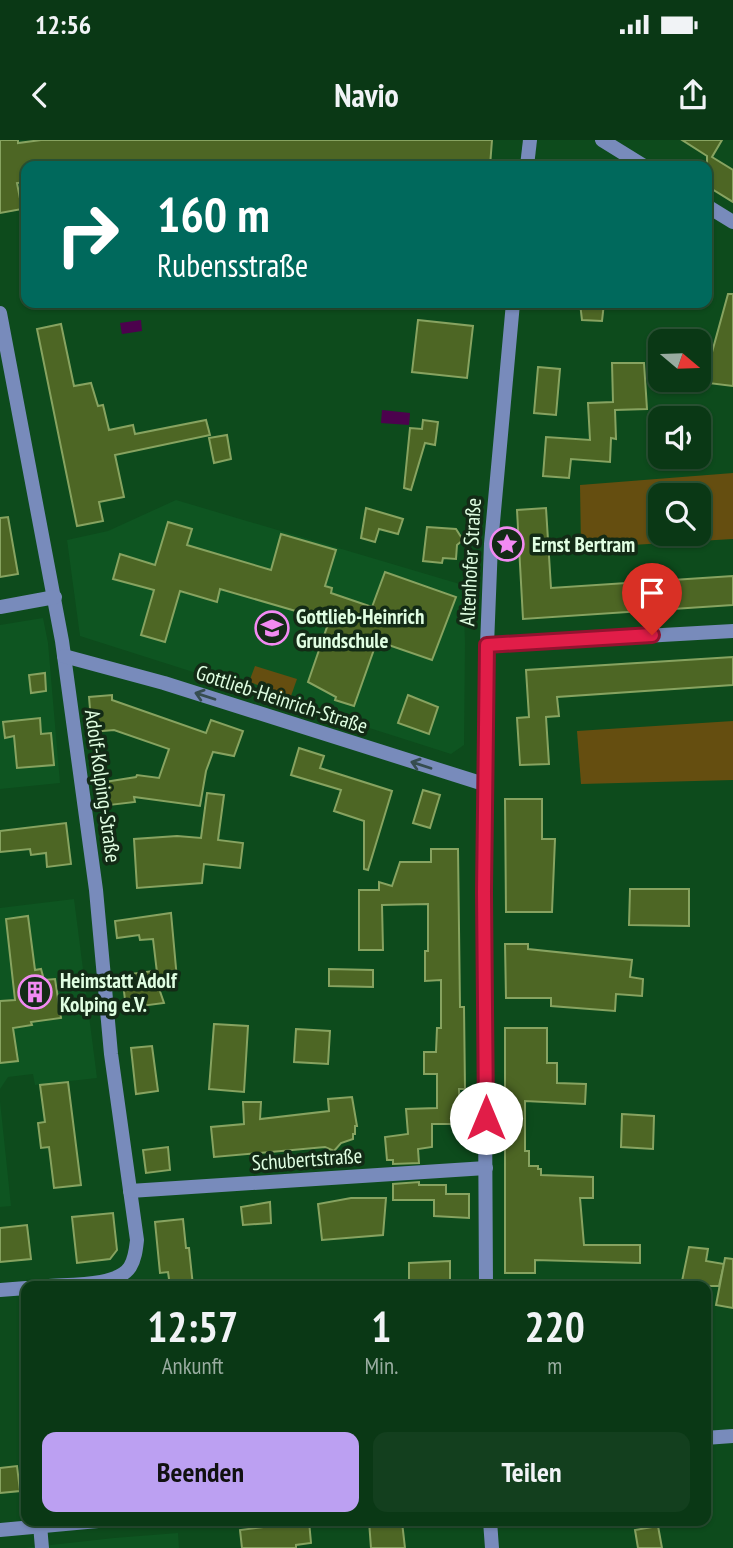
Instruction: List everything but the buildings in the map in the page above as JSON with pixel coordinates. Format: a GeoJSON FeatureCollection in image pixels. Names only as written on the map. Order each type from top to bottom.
{"type":"FeatureCollection","features":[{"type":"Feature","properties":{"kind":"street"},"geometry":{"type":"LineString","coordinates":[[528,161],[530,140]]}},
{"type":"Feature","properties":{"kind":"street"},"geometry":{"type":"LineString","coordinates":[[602,140],[636,161]]}},
{"type":"Feature","properties":{"kind":"street"},"geometry":{"type":"LineString","coordinates":[[712,209],[733,222]]}},
{"type":"Feature","properties":{"kind":"street","name":"Altenhofer Straße"},"geometry":{"type":"LineString","coordinates":[[486,1281],[484,892],[487,645],[491,544],[513,308]]}},
{"type":"Feature","properties":{"kind":"street","name":"Adolf-Kolping-Straße"},"geometry":{"type":"LineString","coordinates":[[0,313],[64,656],[90,839],[111,1054],[137,1240],[130,1267],[122,1276],[110,1281]]}},
{"type":"Feature","properties":{"kind":"street"},"geometry":{"type":"LineString","coordinates":[[0,607],[55,597]]}},
{"type":"Feature","properties":{"kind":"street"},"geometry":{"type":"LineString","coordinates":[[487,645],[733,631]]}},
{"type":"Feature","properties":{"kind":"street","name":"Gottlieb-Heinrich-Straße"},"geometry":{"type":"LineString","coordinates":[[64,656],[164,683],[487,785]]}},
{"type":"Feature","properties":{"kind":"street","name":"Schubertstraße"},"geometry":{"type":"LineString","coordinates":[[130,1191],[486,1168]]}},
{"type":"Feature","properties":{"kind":"street"},"geometry":{"type":"LineString","coordinates":[[0,1290],[21,1288]]}},
{"type":"Feature","properties":{"kind":"street"},"geometry":{"type":"LineString","coordinates":[[711,1438],[733,1436]]}},
{"type":"Feature","properties":{"kind":"street"},"geometry":{"type":"LineString","coordinates":[[0,1530],[32,1526]]}},
{"type":"Feature","properties":{"kind":"street"},"geometry":{"type":"LineString","coordinates":[[40,1526],[42,1548]]}},
{"type":"Feature","properties":{"kind":"street"},"geometry":{"type":"LineString","coordinates":[[490,1526],[492,1548]]}},
{"type":"Feature","properties":{"kind":"shaded area"},"geometry":{"type":"Polygon","coordinates":[[[141,320],[142,331],[122,334],[120,323],[141,320]]]}},
{"type":"Feature","properties":{"kind":"shaded area"},"geometry":{"type":"Polygon","coordinates":[[[382,410],[410,413],[409,425],[381,423],[382,410]]]}},
{"type":"Feature","properties":{"kind":"shaded area"},"geometry":{"type":"Polygon","coordinates":[[[733,473],[733,539],[711,540],[711,483],[648,483],[648,544],[581,548],[580,485],[733,473]]]}},
{"type":"Feature","properties":{"kind":"shaded area","name":"Gottlieb-Heinrich Grundschule"},"geometry":{"type":"Polygon","coordinates":[[[176,500],[463,585],[464,745],[451,754],[80,636],[67,540],[108,531],[176,500]]]}},
{"type":"Feature","properties":{"kind":"shaded area"},"geometry":{"type":"Polygon","coordinates":[[[43,618],[48,643],[60,783],[0,789],[0,625],[43,618]]]}},
{"type":"Feature","properties":{"kind":"shaded area"},"geometry":{"type":"Polygon","coordinates":[[[255,666],[297,679],[291,696],[249,682],[255,666]]]}},
{"type":"Feature","properties":{"kind":"shaded area"},"geometry":{"type":"Polygon","coordinates":[[[733,721],[733,780],[581,784],[577,731],[733,721]]]}},
{"type":"Feature","properties":{"kind":"shaded area"},"geometry":{"type":"Polygon","coordinates":[[[74,899],[97,1078],[35,1085],[33,1074],[8,1077],[0,1089],[0,908],[74,899]]]}},
{"type":"Feature","properties":{"kind":"shaded area"},"geometry":{"type":"Polygon","coordinates":[[[0,1101],[11,1206],[0,1207],[0,1101]]]}},
{"type":"Feature","properties":{"kind":"shaded area"},"geometry":{"type":"Polygon","coordinates":[[[178,1533],[179,1548],[24,1548],[114,1538],[178,1533]]]}},
{"type":"Feature","properties":{"kind":"place","name":"Ernst Bertram"},"geometry":{"type":"Point","coordinates":[507,544]}},
{"type":"Feature","properties":{"kind":"place","name":"Gottlieb-Heinrich Grundschule"},"geometry":{"type":"Point","coordinates":[272,628]}},
{"type":"Feature","properties":{"kind":"place","name":"Heimstatt Adolf Kolping e.V."},"geometry":{"type":"Point","coordinates":[35,992]}},
{"type":"Feature","properties":{"kind":"route"},"geometry":{"type":"LineString","coordinates":[[486,1118],[484,892],[487,645],[652,635]]}}]}
